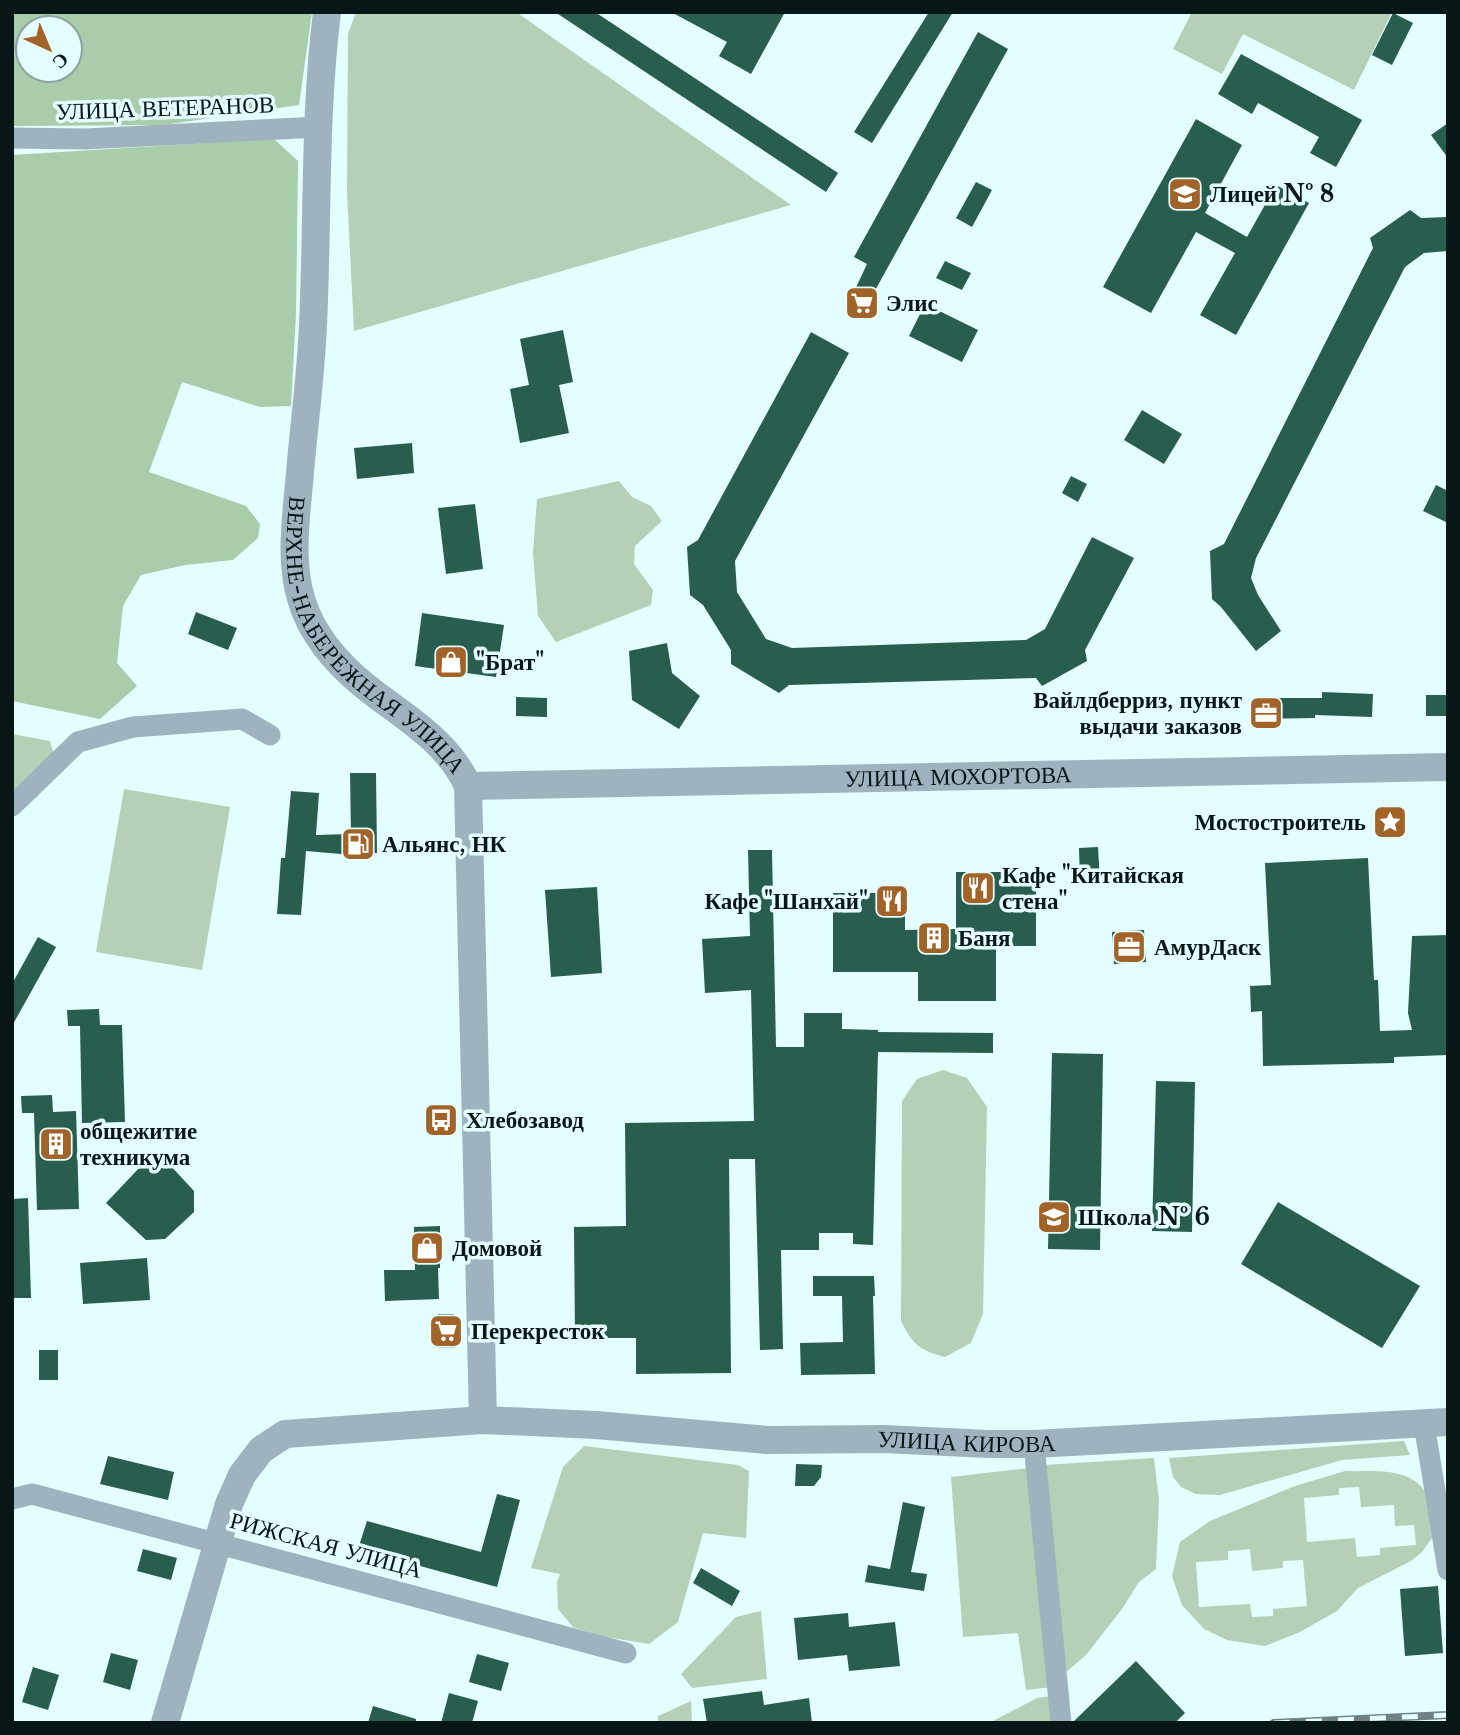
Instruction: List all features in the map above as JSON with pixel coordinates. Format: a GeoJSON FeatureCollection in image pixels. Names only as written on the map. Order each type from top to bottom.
{"type":"FeatureCollection","features":[{"type":"Feature","properties":{"kind":"street","name":"ВЕРХНЕ-НАБЕРЕЖНАЯ УЛИЦА"},"geometry":{"type":"LineString","coordinates":[[327,12],[320,63],[313,326],[294,543],[297,585],[307,614],[323,645],[346,670],[443,747],[463,774],[468,786],[483,1420]]}},
{"type":"Feature","properties":{"kind":"street","name":"УЛИЦА ВЕТЕРАНОВ"},"geometry":{"type":"LineString","coordinates":[[12,138],[86,139],[319,127]]}},
{"type":"Feature","properties":{"kind":"street"},"geometry":{"type":"LineString","coordinates":[[12,806],[78,742],[133,727],[242,719],[270,735]]}},
{"type":"Feature","properties":{"kind":"street","name":"УЛИЦА МОХОРТОВА"},"geometry":{"type":"LineString","coordinates":[[468,786],[1448,767]]}},
{"type":"Feature","properties":{"kind":"street","name":"УЛИЦА КИРОВА"},"geometry":{"type":"LineString","coordinates":[[165,1723],[229,1504],[242,1475],[261,1450],[285,1434],[483,1420],[596,1425],[768,1440],[884,1439],[1034,1444],[1436,1423]]}},
{"type":"Feature","properties":{"kind":"street"},"geometry":{"type":"LineString","coordinates":[[1436,1423],[1448,1570]]}},
{"type":"Feature","properties":{"kind":"street"},"geometry":{"type":"LineString","coordinates":[[1034,1444],[1061,1723]]}},
{"type":"Feature","properties":{"kind":"street","name":"РИЖСКАЯ УЛИЦА"},"geometry":{"type":"LineString","coordinates":[[12,1499],[32,1494],[626,1653]]}},
{"type":"Feature","properties":{"kind":"green space"},"geometry":{"type":"Polygon","coordinates":[[[12,12],[312,12],[299,105],[163,125],[12,126],[12,12]]]}},
{"type":"Feature","properties":{"kind":"green space"},"geometry":{"type":"Polygon","coordinates":[[[356,12],[516,12],[791,205],[354,331],[347,192],[348,34],[356,12]]]}},
{"type":"Feature","properties":{"kind":"green space"},"geometry":{"type":"Polygon","coordinates":[[[1192,12],[1392,12],[1354,90],[1243,34],[1222,74],[1173,49],[1192,12]]]}},
{"type":"Feature","properties":{"kind":"green space"},"geometry":{"type":"Polygon","coordinates":[[[274,139],[298,161],[296,314],[291,406],[260,407],[182,382],[149,472],[246,506],[260,524],[258,538],[233,560],[185,565],[141,575],[123,606],[117,663],[137,686],[100,719],[12,701],[12,155],[274,139]]]}},
{"type":"Feature","properties":{"kind":"green space"},"geometry":{"type":"Polygon","coordinates":[[[619,481],[632,497],[651,506],[662,521],[635,546],[634,564],[653,590],[651,605],[556,642],[538,616],[533,553],[537,499],[619,481]]]}},
{"type":"Feature","properties":{"kind":"green space"},"geometry":{"type":"Polygon","coordinates":[[[12,734],[50,741],[54,755],[12,792],[12,734]]]}},
{"type":"Feature","properties":{"kind":"green space"},"geometry":{"type":"Polygon","coordinates":[[[124,789],[230,807],[202,970],[96,952],[124,789]]]}},
{"type":"Feature","properties":{"kind":"green space"},"geometry":{"type":"Polygon","coordinates":[[[943,1070],[967,1078],[987,1107],[983,1314],[971,1343],[945,1357],[918,1345],[909,1336],[901,1321],[902,1101],[917,1079],[943,1070]]]}},
{"type":"Feature","properties":{"kind":"green space"},"geometry":{"type":"Polygon","coordinates":[[[1404,1441],[1410,1455],[1342,1460],[1220,1495],[1196,1494],[1181,1487],[1173,1477],[1169,1458],[1404,1441]]]}},
{"type":"Feature","properties":{"kind":"green space"},"geometry":{"type":"Polygon","coordinates":[[[584,1446],[738,1465],[749,1471],[746,1538],[703,1533],[678,1622],[649,1644],[600,1636],[573,1627],[558,1609],[557,1582],[560,1574],[531,1568],[563,1467],[584,1446]]]}},
{"type":"Feature","properties":{"kind":"green space"},"geometry":{"type":"Polygon","coordinates":[[[1154,1458],[1159,1500],[1156,1569],[1139,1582],[1122,1609],[1086,1655],[1064,1674],[1045,1465],[1154,1458]]]}},
{"type":"Feature","properties":{"kind":"green space"},"geometry":{"type":"Polygon","coordinates":[[[1030,1468],[1052,1687],[1026,1690],[1018,1633],[963,1637],[951,1477],[1030,1468]]]}},
{"type":"Feature","properties":{"kind":"green space"},"geometry":{"type":"Polygon","coordinates":[[[1345,1471],[1400,1474],[1419,1484],[1426,1493],[1434,1535],[1422,1552],[1411,1561],[1358,1588],[1337,1611],[1300,1632],[1265,1646],[1227,1640],[1204,1629],[1182,1605],[1172,1576],[1180,1542],[1210,1521],[1295,1486],[1345,1471]],[[1359,1487],[1339,1488],[1339,1495],[1304,1498],[1307,1542],[1355,1538],[1357,1557],[1380,1555],[1380,1548],[1416,1545],[1414,1525],[1395,1526],[1394,1505],[1361,1507],[1359,1487]],[[1250,1549],[1228,1551],[1228,1560],[1196,1562],[1199,1607],[1250,1604],[1252,1617],[1273,1616],[1273,1609],[1307,1606],[1303,1560],[1283,1561],[1283,1568],[1252,1571],[1250,1549]]]}},
{"type":"Feature","properties":{"kind":"green space"},"geometry":{"type":"Polygon","coordinates":[[[761,1611],[767,1679],[692,1688],[681,1674],[736,1617],[761,1611]]]}},
{"type":"Feature","properties":{"kind":"green space"},"geometry":{"type":"Polygon","coordinates":[[[1051,1696],[1054,1723],[989,1723],[1037,1698],[1051,1696]]]}},
{"type":"Feature","properties":{"kind":"green space"},"geometry":{"type":"Polygon","coordinates":[[[691,1701],[692,1723],[658,1723],[658,1716],[691,1701]]]}},
{"type":"Feature","properties":{"kind":"building"},"geometry":{"type":"Polygon","coordinates":[[[555,12],[595,12],[838,173],[826,192],[555,12]]]}},
{"type":"Feature","properties":{"kind":"building"},"geometry":{"type":"Polygon","coordinates":[[[671,12],[785,12],[751,74],[719,56],[727,42],[671,12]]]}},
{"type":"Feature","properties":{"kind":"building"},"geometry":{"type":"Polygon","coordinates":[[[929,12],[953,12],[872,143],[854,132],[929,12]]]}},
{"type":"Feature","properties":{"kind":"building"},"geometry":{"type":"Polygon","coordinates":[[[1393,13],[1413,23],[1392,65],[1372,55],[1393,13]]]}},
{"type":"Feature","properties":{"kind":"building"},"geometry":{"type":"Polygon","coordinates":[[[978,32],[1008,49],[872,296],[877,298],[868,319],[846,309],[867,264],[854,257],[978,32]]]}},
{"type":"Feature","properties":{"kind":"building"},"geometry":{"type":"Polygon","coordinates":[[[1241,54],[1362,120],[1336,167],[1310,153],[1319,137],[1258,103],[1252,114],[1218,94],[1241,54]]]}},
{"type":"Feature","properties":{"kind":"building","name":"Лицей № 8"},"geometry":{"type":"Polygon","coordinates":[[[1196,119],[1242,145],[1205,213],[1247,237],[1276,185],[1309,203],[1236,335],[1200,315],[1235,253],[1196,232],[1151,313],[1103,287],[1196,119]]]}},
{"type":"Feature","properties":{"kind":"building"},"geometry":{"type":"Polygon","coordinates":[[[1448,123],[1448,158],[1431,135],[1448,123]]]}},
{"type":"Feature","properties":{"kind":"building"},"geometry":{"type":"Polygon","coordinates":[[[976,182],[992,190],[972,227],[956,218],[976,182]]]}},
{"type":"Feature","properties":{"kind":"building"},"geometry":{"type":"Polygon","coordinates":[[[1410,210],[1421,218],[1448,217],[1448,251],[1424,253],[1405,267],[1256,558],[1251,578],[1258,595],[1281,631],[1256,651],[1212,599],[1210,551],[1224,544],[1373,248],[1370,238],[1410,210]]]}},
{"type":"Feature","properties":{"kind":"building"},"geometry":{"type":"Polygon","coordinates":[[[945,261],[971,273],[962,290],[936,278],[945,261]]]}},
{"type":"Feature","properties":{"kind":"building"},"geometry":{"type":"Polygon","coordinates":[[[925,304],[978,330],[962,362],[909,336],[925,304]]]}},
{"type":"Feature","properties":{"kind":"building"},"geometry":{"type":"Polygon","coordinates":[[[563,330],[573,382],[559,385],[569,433],[520,443],[510,389],[529,385],[520,339],[563,330]]]}},
{"type":"Feature","properties":{"kind":"building"},"geometry":{"type":"Polygon","coordinates":[[[811,332],[849,353],[735,561],[737,592],[766,639],[792,648],[1026,640],[1045,629],[1092,537],[1134,558],[1085,650],[1087,661],[1042,686],[1036,678],[789,685],[779,693],[731,664],[731,650],[703,605],[690,595],[687,547],[698,540],[811,332]]]}},
{"type":"Feature","properties":{"kind":"building"},"geometry":{"type":"Polygon","coordinates":[[[1142,410],[1182,434],[1164,464],[1124,440],[1142,410]]]}},
{"type":"Feature","properties":{"kind":"building"},"geometry":{"type":"Polygon","coordinates":[[[412,443],[414,473],[357,479],[354,448],[412,443]]]}},
{"type":"Feature","properties":{"kind":"building"},"geometry":{"type":"Polygon","coordinates":[[[1071,476],[1087,484],[1078,502],[1062,493],[1071,476]]]}},
{"type":"Feature","properties":{"kind":"building"},"geometry":{"type":"Polygon","coordinates":[[[1436,485],[1448,491],[1448,523],[1423,511],[1436,485]]]}},
{"type":"Feature","properties":{"kind":"building"},"geometry":{"type":"Polygon","coordinates":[[[475,504],[483,569],[446,574],[438,508],[475,504]]]}},
{"type":"Feature","properties":{"kind":"building"},"geometry":{"type":"Polygon","coordinates":[[[196,612],[237,628],[228,650],[188,634],[196,612]]]}},
{"type":"Feature","properties":{"kind":"building"},"geometry":{"type":"Polygon","coordinates":[[[422,613],[504,625],[496,677],[415,666],[422,613]]]}},
{"type":"Feature","properties":{"kind":"building"},"geometry":{"type":"Polygon","coordinates":[[[667,643],[672,673],[700,696],[679,729],[632,700],[629,651],[667,643]]]}},
{"type":"Feature","properties":{"kind":"building"},"geometry":{"type":"Polygon","coordinates":[[[1322,692],[1373,694],[1372,717],[1315,715],[1315,718],[1261,719],[1261,698],[1322,698],[1322,692]]]}},
{"type":"Feature","properties":{"kind":"building"},"geometry":{"type":"Polygon","coordinates":[[[1426,695],[1448,695],[1448,716],[1426,716],[1426,695]]]}},
{"type":"Feature","properties":{"kind":"building"},"geometry":{"type":"Polygon","coordinates":[[[516,697],[547,698],[547,717],[516,716],[516,697]]]}},
{"type":"Feature","properties":{"kind":"building"},"geometry":{"type":"Polygon","coordinates":[[[350,773],[376,773],[377,853],[306,851],[301,915],[277,914],[281,858],[285,858],[291,791],[319,793],[316,835],[351,834],[350,773]]]}},
{"type":"Feature","properties":{"kind":"building"},"geometry":{"type":"Polygon","coordinates":[[[1098,847],[1100,882],[1080,883],[1079,848],[1098,847]]]}},
{"type":"Feature","properties":{"kind":"building"},"geometry":{"type":"Polygon","coordinates":[[[748,850],[772,850],[776,1047],[804,1047],[804,1013],[842,1013],[842,1029],[993,1033],[993,1053],[878,1052],[873,1245],[853,1244],[853,1233],[819,1233],[819,1250],[781,1250],[783,1349],[760,1350],[755,1159],[729,1159],[731,1373],[636,1374],[636,1338],[575,1338],[574,1227],[626,1226],[625,1123],[754,1121],[751,990],[705,993],[702,939],[750,936],[748,850]]]}},
{"type":"Feature","properties":{"kind":"building"},"geometry":{"type":"Polygon","coordinates":[[[1368,858],[1374,980],[1378,980],[1380,1031],[1412,1030],[1408,1013],[1412,936],[1448,935],[1448,1055],[1394,1057],[1394,1063],[1263,1066],[1262,1011],[1251,1012],[1250,986],[1271,985],[1265,863],[1368,858]]]}},
{"type":"Feature","properties":{"kind":"building","name":"Баня"},"geometry":{"type":"Polygon","coordinates":[[[956,872],[1036,872],[1036,946],[996,946],[996,1001],[918,1001],[918,972],[833,972],[833,893],[905,893],[905,930],[956,929],[956,872]]]}},
{"type":"Feature","properties":{"kind":"building"},"geometry":{"type":"Polygon","coordinates":[[[597,887],[602,973],[551,977],[545,890],[597,887]]]}},
{"type":"Feature","properties":{"kind":"building","name":"АмурДаск"},"geometry":{"type":"Polygon","coordinates":[[[1144,930],[1146,962],[1114,964],[1112,932],[1144,930]]]}},
{"type":"Feature","properties":{"kind":"building"},"geometry":{"type":"Polygon","coordinates":[[[38,937],[56,947],[12,1026],[12,984],[38,937]]]}},
{"type":"Feature","properties":{"kind":"building"},"geometry":{"type":"Polygon","coordinates":[[[99,1009],[100,1025],[122,1025],[125,1122],[82,1123],[80,1026],[68,1026],[67,1010],[99,1009]]]}},
{"type":"Feature","properties":{"kind":"building"},"geometry":{"type":"Polygon","coordinates":[[[1052,1053],[1103,1054],[1100,1250],[1048,1249],[1052,1053]]]}},
{"type":"Feature","properties":{"kind":"building"},"geometry":{"type":"Polygon","coordinates":[[[1156,1081],[1195,1082],[1192,1232],[1152,1231],[1156,1081]]]}},
{"type":"Feature","properties":{"kind":"building"},"geometry":{"type":"Polygon","coordinates":[[[52,1095],[53,1112],[76,1111],[79,1209],[37,1210],[34,1113],[22,1113],[21,1096],[52,1095]]]}},
{"type":"Feature","properties":{"kind":"building"},"geometry":{"type":"Polygon","coordinates":[[[169,1164],[194,1191],[194,1212],[165,1239],[146,1240],[106,1203],[141,1166],[169,1164]]]}},
{"type":"Feature","properties":{"kind":"building"},"geometry":{"type":"Polygon","coordinates":[[[28,1198],[31,1298],[12,1298],[12,1199],[28,1198]]]}},
{"type":"Feature","properties":{"kind":"building"},"geometry":{"type":"Polygon","coordinates":[[[1278,1202],[1420,1286],[1382,1348],[1241,1264],[1278,1202]]]}},
{"type":"Feature","properties":{"kind":"building"},"geometry":{"type":"Polygon","coordinates":[[[440,1226],[439,1299],[385,1301],[384,1270],[415,1270],[414,1227],[440,1226]]]}},
{"type":"Feature","properties":{"kind":"building"},"geometry":{"type":"Polygon","coordinates":[[[147,1258],[150,1300],[83,1304],[80,1263],[147,1258]]]}},
{"type":"Feature","properties":{"kind":"building"},"geometry":{"type":"Polygon","coordinates":[[[813,1276],[874,1276],[875,1374],[801,1375],[800,1343],[843,1342],[842,1296],[813,1296],[813,1276]]]}},
{"type":"Feature","properties":{"kind":"building","name":"Перекресток"},"geometry":{"type":"Polygon","coordinates":[[[438,1314],[454,1314],[455,1348],[439,1348],[438,1314]]]}},
{"type":"Feature","properties":{"kind":"building"},"geometry":{"type":"Polygon","coordinates":[[[39,1350],[58,1350],[58,1380],[39,1380],[39,1350]]]}},
{"type":"Feature","properties":{"kind":"building"},"geometry":{"type":"Polygon","coordinates":[[[108,1456],[174,1472],[168,1500],[100,1484],[108,1456]]]}},
{"type":"Feature","properties":{"kind":"building"},"geometry":{"type":"Polygon","coordinates":[[[796,1464],[822,1465],[821,1477],[814,1486],[795,1486],[796,1464]]]}},
{"type":"Feature","properties":{"kind":"building"},"geometry":{"type":"Polygon","coordinates":[[[497,1494],[520,1500],[497,1587],[358,1549],[367,1521],[481,1552],[497,1494]]]}},
{"type":"Feature","properties":{"kind":"building"},"geometry":{"type":"Polygon","coordinates":[[[903,1502],[925,1507],[911,1572],[927,1574],[924,1591],[865,1582],[868,1565],[890,1569],[903,1502]]]}},
{"type":"Feature","properties":{"kind":"building"},"geometry":{"type":"Polygon","coordinates":[[[143,1549],[177,1558],[171,1580],[137,1571],[143,1549]]]}},
{"type":"Feature","properties":{"kind":"building"},"geometry":{"type":"Polygon","coordinates":[[[701,1568],[740,1591],[732,1606],[693,1583],[701,1568]]]}},
{"type":"Feature","properties":{"kind":"building"},"geometry":{"type":"Polygon","coordinates":[[[1438,1586],[1443,1653],[1405,1656],[1400,1589],[1438,1586]]]}},
{"type":"Feature","properties":{"kind":"building"},"geometry":{"type":"Polygon","coordinates":[[[848,1613],[849,1627],[895,1622],[900,1666],[849,1671],[847,1655],[798,1660],[794,1618],[848,1613]]]}},
{"type":"Feature","properties":{"kind":"building"},"geometry":{"type":"Polygon","coordinates":[[[111,1653],[138,1660],[130,1690],[103,1682],[111,1653]]]}},
{"type":"Feature","properties":{"kind":"building"},"geometry":{"type":"Polygon","coordinates":[[[477,1654],[509,1663],[501,1691],[469,1682],[477,1654]]]}},
{"type":"Feature","properties":{"kind":"building"},"geometry":{"type":"Polygon","coordinates":[[[1136,1661],[1185,1713],[1175,1723],[1074,1723],[1074,1721],[1136,1661]]]}},
{"type":"Feature","properties":{"kind":"building"},"geometry":{"type":"Polygon","coordinates":[[[33,1667],[59,1675],[48,1710],[22,1702],[33,1667]]]}},
{"type":"Feature","properties":{"kind":"building"},"geometry":{"type":"Polygon","coordinates":[[[762,1691],[764,1705],[809,1698],[812,1723],[707,1723],[703,1699],[762,1691]]]}},
{"type":"Feature","properties":{"kind":"building"},"geometry":{"type":"Polygon","coordinates":[[[449,1693],[478,1701],[472,1723],[441,1723],[449,1693]]]}},
{"type":"Feature","properties":{"kind":"building"},"geometry":{"type":"Polygon","coordinates":[[[373,1706],[416,1719],[416,1723],[368,1723],[373,1706]]]}},
{"type":"Feature","properties":{"kind":"railway"},"geometry":{"type":"LineString","coordinates":[[1274,1723],[1448,1715]]}},
{"type":"Feature","properties":{"kind":"place","name":"Лицей № 8"},"geometry":{"type":"Point","coordinates":[1185,194]}},
{"type":"Feature","properties":{"kind":"place","name":"Элис"},"geometry":{"type":"Point","coordinates":[862,303]}},
{"type":"Feature","properties":{"kind":"place","name":"\"Брат\""},"geometry":{"type":"Point","coordinates":[451,662]}},
{"type":"Feature","properties":{"kind":"place","name":"Вайлдберриз, пункт выдачи заказов"},"geometry":{"type":"Point","coordinates":[1266,713]}},
{"type":"Feature","properties":{"kind":"place","name":"Мостостроитель"},"geometry":{"type":"Point","coordinates":[1390,822]}},
{"type":"Feature","properties":{"kind":"place","name":"Альянс, НК"},"geometry":{"type":"Point","coordinates":[358,844]}},
{"type":"Feature","properties":{"kind":"place","name":"Кафе \"Китайская стена\""},"geometry":{"type":"Point","coordinates":[978,888]}},
{"type":"Feature","properties":{"kind":"place","name":"Кафе \"Шанхай\""},"geometry":{"type":"Point","coordinates":[892,901]}},
{"type":"Feature","properties":{"kind":"place","name":"Баня"},"geometry":{"type":"Point","coordinates":[934,938]}},
{"type":"Feature","properties":{"kind":"place","name":"АмурДаск"},"geometry":{"type":"Point","coordinates":[1129,947]}},
{"type":"Feature","properties":{"kind":"place","name":"Хлебозавод"},"geometry":{"type":"Point","coordinates":[441,1120]}},
{"type":"Feature","properties":{"kind":"place","name":"общежитие техникума"},"geometry":{"type":"Point","coordinates":[56,1144]}},
{"type":"Feature","properties":{"kind":"place","name":"Школа № 6"},"geometry":{"type":"Point","coordinates":[1054,1217]}},
{"type":"Feature","properties":{"kind":"place","name":"Домовой"},"geometry":{"type":"Point","coordinates":[427,1248]}},
{"type":"Feature","properties":{"kind":"place","name":"Перекресток"},"geometry":{"type":"Point","coordinates":[446,1331]}}]}
